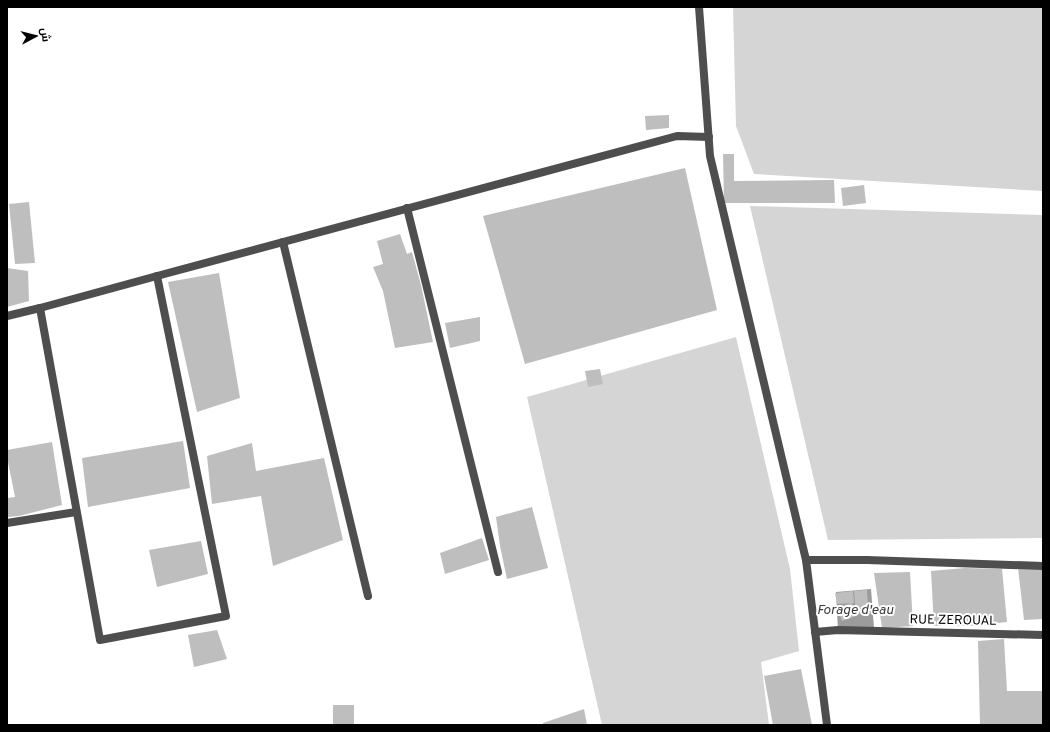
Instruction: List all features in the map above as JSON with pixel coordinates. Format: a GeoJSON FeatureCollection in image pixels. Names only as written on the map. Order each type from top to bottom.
{"type":"FeatureCollection","features":[{"type":"Feature","properties":{"kind":"street"},"geometry":{"type":"LineString","coordinates":[[699,7],[710,156],[806,560],[827,725]]}},
{"type":"Feature","properties":{"kind":"street"},"geometry":{"type":"LineString","coordinates":[[7,316],[677,136],[709,137]]}},
{"type":"Feature","properties":{"kind":"street"},"geometry":{"type":"LineString","coordinates":[[407,208],[498,572]]}},
{"type":"Feature","properties":{"kind":"street"},"geometry":{"type":"LineString","coordinates":[[283,242],[368,596]]}},
{"type":"Feature","properties":{"kind":"street"},"geometry":{"type":"LineString","coordinates":[[40,308],[100,640],[226,616],[157,276]]}},
{"type":"Feature","properties":{"kind":"street"},"geometry":{"type":"LineString","coordinates":[[7,523],[76,512]]}},
{"type":"Feature","properties":{"kind":"street"},"geometry":{"type":"LineString","coordinates":[[806,560],[867,560],[1043,566]]}},
{"type":"Feature","properties":{"kind":"street","name":"RUE ZEROUAL"},"geometry":{"type":"LineString","coordinates":[[815,632],[846,631],[1043,635]]}},
{"type":"Feature","properties":{"kind":"shaded area"},"geometry":{"type":"Polygon","coordinates":[[[733,7],[1043,7],[1043,191],[754,174],[736,126],[733,7]]]}},
{"type":"Feature","properties":{"kind":"shaded area"},"geometry":{"type":"Polygon","coordinates":[[[750,206],[1043,215],[1043,538],[828,540],[750,206]]]}},
{"type":"Feature","properties":{"kind":"shaded area"},"geometry":{"type":"Polygon","coordinates":[[[736,337],[790,569],[799,651],[761,662],[769,725],[602,725],[527,397],[736,337]]]}},
{"type":"Feature","properties":{"kind":"water","name":"Forage d'eau"},"geometry":{"type":"Polygon","coordinates":[[[871,589],[874,628],[838,630],[836,592],[871,589]]]}},
{"type":"Feature","properties":{"kind":"building"},"geometry":{"type":"Polygon","coordinates":[[[669,115],[669,128],[646,130],[645,116],[669,115]]]}},
{"type":"Feature","properties":{"kind":"building"},"geometry":{"type":"Polygon","coordinates":[[[723,154],[734,154],[734,181],[834,180],[835,203],[724,203],[723,154]]]}},
{"type":"Feature","properties":{"kind":"building"},"geometry":{"type":"Polygon","coordinates":[[[685,168],[717,310],[525,364],[483,216],[685,168]]]}},
{"type":"Feature","properties":{"kind":"building"},"geometry":{"type":"Polygon","coordinates":[[[864,185],[866,203],[843,206],[841,188],[864,185]]]}},
{"type":"Feature","properties":{"kind":"building"},"geometry":{"type":"Polygon","coordinates":[[[29,202],[35,263],[15,264],[9,204],[29,202]]]}},
{"type":"Feature","properties":{"kind":"building"},"geometry":{"type":"Polygon","coordinates":[[[400,234],[407,254],[412,252],[421,285],[433,342],[395,348],[383,291],[373,267],[383,264],[377,241],[400,234]]]}},
{"type":"Feature","properties":{"kind":"building"},"geometry":{"type":"Polygon","coordinates":[[[7,268],[28,271],[29,301],[7,307],[7,268]]]}},
{"type":"Feature","properties":{"kind":"building"},"geometry":{"type":"Polygon","coordinates":[[[219,273],[240,398],[197,412],[168,282],[219,273]]]}},
{"type":"Feature","properties":{"kind":"building"},"geometry":{"type":"Polygon","coordinates":[[[480,317],[480,341],[450,348],[445,323],[480,317]]]}},
{"type":"Feature","properties":{"kind":"building"},"geometry":{"type":"Polygon","coordinates":[[[600,369],[603,384],[588,387],[585,371],[600,369]]]}},
{"type":"Feature","properties":{"kind":"building"},"geometry":{"type":"Polygon","coordinates":[[[183,441],[190,488],[88,507],[82,458],[183,441]]]}},
{"type":"Feature","properties":{"kind":"building"},"geometry":{"type":"Polygon","coordinates":[[[52,442],[62,505],[19,516],[7,517],[7,498],[15,497],[7,450],[52,442]]]}},
{"type":"Feature","properties":{"kind":"building"},"geometry":{"type":"Polygon","coordinates":[[[252,443],[256,471],[324,458],[343,540],[273,566],[261,496],[212,504],[207,456],[252,443]]]}},
{"type":"Feature","properties":{"kind":"building"},"geometry":{"type":"Polygon","coordinates":[[[532,507],[548,568],[507,579],[496,517],[532,507]]]}},
{"type":"Feature","properties":{"kind":"building"},"geometry":{"type":"Polygon","coordinates":[[[482,538],[489,560],[445,574],[440,553],[482,538]]]}},
{"type":"Feature","properties":{"kind":"building"},"geometry":{"type":"Polygon","coordinates":[[[201,541],[208,574],[157,587],[149,550],[201,541]]]}},
{"type":"Feature","properties":{"kind":"building"},"geometry":{"type":"Polygon","coordinates":[[[1043,567],[1043,619],[1024,620],[1018,568],[1043,567]]]}},
{"type":"Feature","properties":{"kind":"building"},"geometry":{"type":"Polygon","coordinates":[[[965,568],[1002,569],[1007,622],[968,626],[934,626],[931,571],[965,568]]]}},
{"type":"Feature","properties":{"kind":"building"},"geometry":{"type":"Polygon","coordinates":[[[910,572],[913,626],[882,628],[874,573],[910,572]]]}},
{"type":"Feature","properties":{"kind":"building"},"geometry":{"type":"Polygon","coordinates":[[[867,590],[868,613],[856,614],[854,591],[867,590]]]}},
{"type":"Feature","properties":{"kind":"building"},"geometry":{"type":"Polygon","coordinates":[[[853,591],[854,603],[852,603],[856,616],[842,621],[837,608],[851,603],[837,604],[835,593],[853,591]]]}},
{"type":"Feature","properties":{"kind":"building"},"geometry":{"type":"Polygon","coordinates":[[[217,630],[227,659],[194,667],[188,635],[217,630]]]}},
{"type":"Feature","properties":{"kind":"building"},"geometry":{"type":"Polygon","coordinates":[[[1004,639],[1007,691],[1043,691],[1043,725],[980,725],[978,641],[1004,639]]]}},
{"type":"Feature","properties":{"kind":"building"},"geometry":{"type":"Polygon","coordinates":[[[801,669],[812,725],[773,725],[764,676],[801,669]]]}},
{"type":"Feature","properties":{"kind":"building"},"geometry":{"type":"Polygon","coordinates":[[[333,705],[354,705],[354,725],[333,725],[333,705]]]}},
{"type":"Feature","properties":{"kind":"building"},"geometry":{"type":"Polygon","coordinates":[[[584,709],[587,725],[543,725],[543,723],[584,709]]]}}]}
